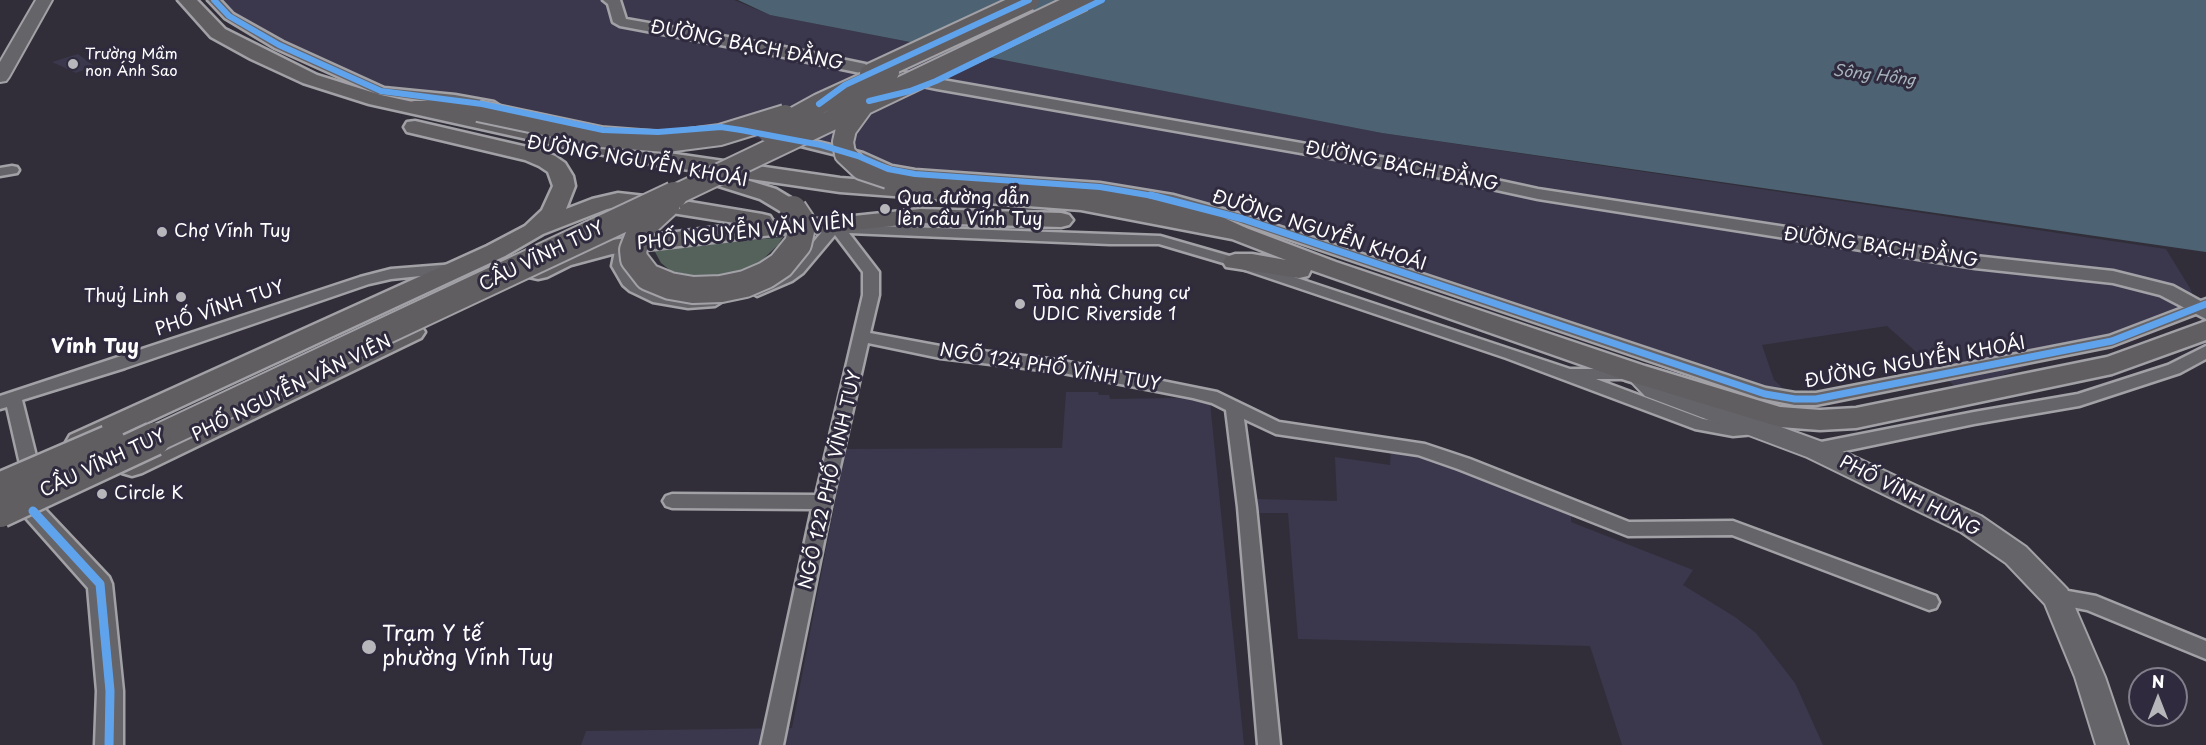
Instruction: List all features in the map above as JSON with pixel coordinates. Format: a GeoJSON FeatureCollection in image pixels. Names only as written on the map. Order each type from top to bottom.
{"type":"FeatureCollection","features":[{"type":"Feature","properties":{"kind":"main road"},"geometry":{"type":"LineString","coordinates":[[0,54],[32,0]]}},
{"type":"Feature","properties":{"kind":"main road"},"geometry":{"type":"LineString","coordinates":[[0,77],[44,0]]}},
{"type":"Feature","properties":{"kind":"main road","name":"ĐƯỜNG NGUYỄN KHOÁI"},"geometry":{"type":"LineString","coordinates":[[171,0],[206,37],[290,83],[342,104],[381,114],[712,178],[897,201],[1238,233],[1327,267],[1635,373],[1780,417],[1820,420],[1856,418],[2112,364],[2177,342],[2205,348]]}},
{"type":"Feature","properties":{"kind":"main road","name":"ĐƯỜNG NGUYỄN KHOÁI"},"geometry":{"type":"LineString","coordinates":[[187,0],[218,33],[310,79],[353,93],[594,147],[840,185],[1081,204],[1152,225]]}},
{"type":"Feature","properties":{"kind":"main road"},"geometry":{"type":"LineString","coordinates":[[414,107],[444,107],[478,111],[601,137],[666,142],[720,135],[819,104],[845,85],[1029,0]]}},
{"type":"Feature","properties":{"kind":"main road","name":"CẦU VĨNH TUY"},"geometry":{"type":"LineString","coordinates":[[0,489],[129,434],[334,339],[774,130],[819,104],[1043,0]]}},
{"type":"Feature","properties":{"kind":"main road","name":"CẦU VĨNH TUY"},"geometry":{"type":"LineString","coordinates":[[0,511],[403,324],[1083,0]]}},
{"type":"Feature","properties":{"kind":"main road"},"geometry":{"type":"LineString","coordinates":[[1102,0],[936,81],[869,102],[852,118],[846,129],[843,142],[845,154],[857,167],[871,173],[916,183],[1103,195],[1178,209],[1201,216],[1238,233]]}},
{"type":"Feature","properties":{"kind":"main road","name":"PHỐ NGUYỄN VĂN VIÊN"},"geometry":{"type":"LineString","coordinates":[[0,476],[281,351],[533,231],[550,215],[561,195],[564,186],[557,168],[532,155],[385,120],[380,117],[381,114]]}},
{"type":"Feature","properties":{"kind":"main road"},"geometry":{"type":"LineString","coordinates":[[533,231],[611,201],[647,204],[683,208],[791,218],[801,221],[798,244],[781,265],[760,278],[730,288],[708,290],[683,289],[648,277],[633,255],[642,227],[668,202],[712,178],[768,194],[791,218]]}},
{"type":"Feature","properties":{"kind":"main road"},"geometry":{"type":"LineString","coordinates":[[562,260],[638,220],[645,212],[647,204]]}},
{"type":"Feature","properties":{"kind":"main road","name":"PHỐ NGUYỄN VĂN VIÊN"},"geometry":{"type":"LineString","coordinates":[[0,525],[248,412],[562,260],[623,246],[791,218],[834,225],[942,216],[1152,225]]}},
{"type":"Feature","properties":{"kind":"main road"},"geometry":{"type":"LineString","coordinates":[[1235,262],[1252,262],[1317,272],[1327,267]]}},
{"type":"Feature","properties":{"kind":"main road"},"geometry":{"type":"LineString","coordinates":[[281,351],[278,359],[284,370],[295,379],[314,380]]}},
{"type":"Feature","properties":{"kind":"main road","name":"PHỐ VĨNH HƯNG"},"geometry":{"type":"LineString","coordinates":[[1635,373],[1654,390],[1816,450],[1971,524],[2016,555],[2057,597],[2090,677],[2112,745]]}},
{"type":"Feature","properties":{"kind":"main road"},"geometry":{"type":"LineString","coordinates":[[219,379],[240,377],[250,384],[256,396],[255,403],[248,412]]}},
{"type":"Feature","properties":{"kind":"street","name":"ĐƯỜNG NGUYỄN KHOÁI"},"geometry":{"type":"LineString","coordinates":[[213,0],[229,16],[279,45],[381,91],[455,99],[603,130],[658,132],[721,127],[741,130],[821,145],[858,156],[888,169],[915,174],[1100,187],[1168,198],[1243,219],[1765,394],[1795,399],[1816,399],[1849,393],[2112,341],[2203,307]]}},
{"type":"Feature","properties":{"kind":"street","name":"ĐƯỜNG BẠCH ĐẰNG"},"geometry":{"type":"LineString","coordinates":[[610,0],[614,2],[620,22],[784,52],[937,84],[1421,169],[1538,194],[1646,212],[1975,262],[2114,277],[2166,290],[2203,307]]}},
{"type":"Feature","properties":{"kind":"street"},"geometry":{"type":"LineString","coordinates":[[623,246],[619,266],[628,282],[635,288],[658,298],[672,301],[707,302],[747,295],[787,278],[798,270],[834,225]]}},
{"type":"Feature","properties":{"kind":"street","name":"NGÕ 122 PHỐ VĨNH TUY"},"geometry":{"type":"LineString","coordinates":[[772,745],[823,502],[871,295],[871,272],[834,225]]}},
{"type":"Feature","properties":{"kind":"street","name":"ĐƯỜNG NGUYỄN KHOÁI"},"geometry":{"type":"LineString","coordinates":[[1152,225],[1235,262],[1512,354],[1701,424],[1733,430],[1755,428]]}},
{"type":"Feature","properties":{"kind":"street","name":"PHỐ VĨNH TUY"},"geometry":{"type":"LineString","coordinates":[[7,400],[365,280],[391,274],[455,269]]}},
{"type":"Feature","properties":{"kind":"street","name":"NGÕ 124 PHỐ VĨNH TUY"},"geometry":{"type":"LineString","coordinates":[[863,337],[940,352],[1058,366],[1179,388],[1217,398],[1276,428],[1419,448],[1628,529],[1733,528],[1929,602]]}},
{"type":"Feature","properties":{"kind":"street","name":"ĐƯỜNG NGUYỄN KHOÁI"},"geometry":{"type":"LineString","coordinates":[[1816,450],[1974,418],[2079,400],[2174,369],[2205,348]]}},
{"type":"Feature","properties":{"kind":"street"},"geometry":{"type":"LineString","coordinates":[[1561,374],[1635,373]]}},
{"type":"Feature","properties":{"kind":"street"},"geometry":{"type":"LineString","coordinates":[[7,400],[29,464]]}},
{"type":"Feature","properties":{"kind":"street"},"geometry":{"type":"LineString","coordinates":[[1234,408],[1247,507],[1269,745]]}},
{"type":"Feature","properties":{"kind":"street"},"geometry":{"type":"LineString","coordinates":[[672,501],[823,502]]}},
{"type":"Feature","properties":{"kind":"street"},"geometry":{"type":"LineString","coordinates":[[33,511],[100,584],[109,680],[110,745]]}},
{"type":"Feature","properties":{"kind":"street"},"geometry":{"type":"LineString","coordinates":[[2057,597],[2089,602],[2206,650]]}},
{"type":"Feature","properties":{"kind":"shaded area"},"geometry":{"type":"Polygon","coordinates":[[[215,0],[734,0],[770,15],[1382,133],[2166,249],[2191,290],[2197,316],[2105,337],[1960,391],[1887,326],[1762,345],[1774,380],[1795,399],[1243,219],[889,169],[720,130],[683,135],[604,134],[454,101],[409,97],[350,80],[229,16],[215,0]]]}},
{"type":"Feature","properties":{"kind":"shaded area","name":"Trường Mầm non Ánh Sao"},"geometry":{"type":"Polygon","coordinates":[[[78,54],[94,66],[76,73],[52,62],[78,54]]]}},
{"type":"Feature","properties":{"kind":"shaded area"},"geometry":{"type":"Polygon","coordinates":[[[783,237],[761,261],[746,269],[719,276],[701,277],[671,271],[661,263],[654,250],[783,237]]]}},
{"type":"Feature","properties":{"kind":"shaded area"},"geometry":{"type":"Polygon","coordinates":[[[1066,392],[1098,392],[1099,395],[1109,395],[1110,399],[1178,398],[1210,402],[1244,745],[581,745],[586,731],[792,728],[845,449],[1062,448],[1066,392]]]}},
{"type":"Feature","properties":{"kind":"shaded area"},"geometry":{"type":"Polygon","coordinates":[[[1391,448],[1454,464],[1571,516],[1571,522],[1693,570],[1683,585],[1735,617],[1756,633],[1795,683],[1823,745],[1622,745],[1590,646],[1298,639],[1288,513],[1255,513],[1254,499],[1337,501],[1335,457],[1390,465],[1391,448]]]}},
{"type":"Feature","properties":{"kind":"water","name":"Sông Hồng"},"geometry":{"type":"Polygon","coordinates":[[[738,0],[2206,0],[2206,252],[1382,133],[770,15],[738,0]]]}},
{"type":"Feature","properties":{"kind":"cycle path"},"geometry":{"type":"LineString","coordinates":[[214,0],[229,16],[279,45],[381,91],[482,104],[603,130],[658,132],[721,127],[741,130],[821,145],[858,156],[888,169],[915,174],[1100,187],[1168,198],[1243,219],[1765,394],[1795,399],[1816,399],[2112,341],[2206,304]]}},
{"type":"Feature","properties":{"kind":"cycle path"},"geometry":{"type":"LineString","coordinates":[[819,104],[845,85],[1029,0]]}},
{"type":"Feature","properties":{"kind":"cycle path"},"geometry":{"type":"LineString","coordinates":[[869,101],[910,91],[936,81],[1102,0]]}},
{"type":"Feature","properties":{"kind":"cycle path"},"geometry":{"type":"LineString","coordinates":[[33,511],[100,584],[110,691],[109,745]]}},
{"type":"Feature","properties":{"kind":"place","name":"Trường Mầm non Ánh Sao"},"geometry":{"type":"Point","coordinates":[73,64]}},
{"type":"Feature","properties":{"kind":"place","name":"Qua đường dẫn lên cầu Vĩnh Tuy"},"geometry":{"type":"Point","coordinates":[885,209]}},
{"type":"Feature","properties":{"kind":"place","name":"Chợ Vĩnh Tuy"},"geometry":{"type":"Point","coordinates":[162,232]}},
{"type":"Feature","properties":{"kind":"place","name":"Thuỷ Linh"},"geometry":{"type":"Point","coordinates":[181,297]}},
{"type":"Feature","properties":{"kind":"place","name":"Tòa nhà Chung cư UDIC Riverside 1"},"geometry":{"type":"Point","coordinates":[1020,304]}},
{"type":"Feature","properties":{"kind":"place","name":"Circle K"},"geometry":{"type":"Point","coordinates":[102,494]}},
{"type":"Feature","properties":{"kind":"place","name":"Trạm Y tế phường Vĩnh Tuy"},"geometry":{"type":"Point","coordinates":[369,647]}},
{"type":"Feature","properties":{"kind":"district","name":"Vĩnh Tuy"},"geometry":{"type":"Point","coordinates":[95,347]}}]}
